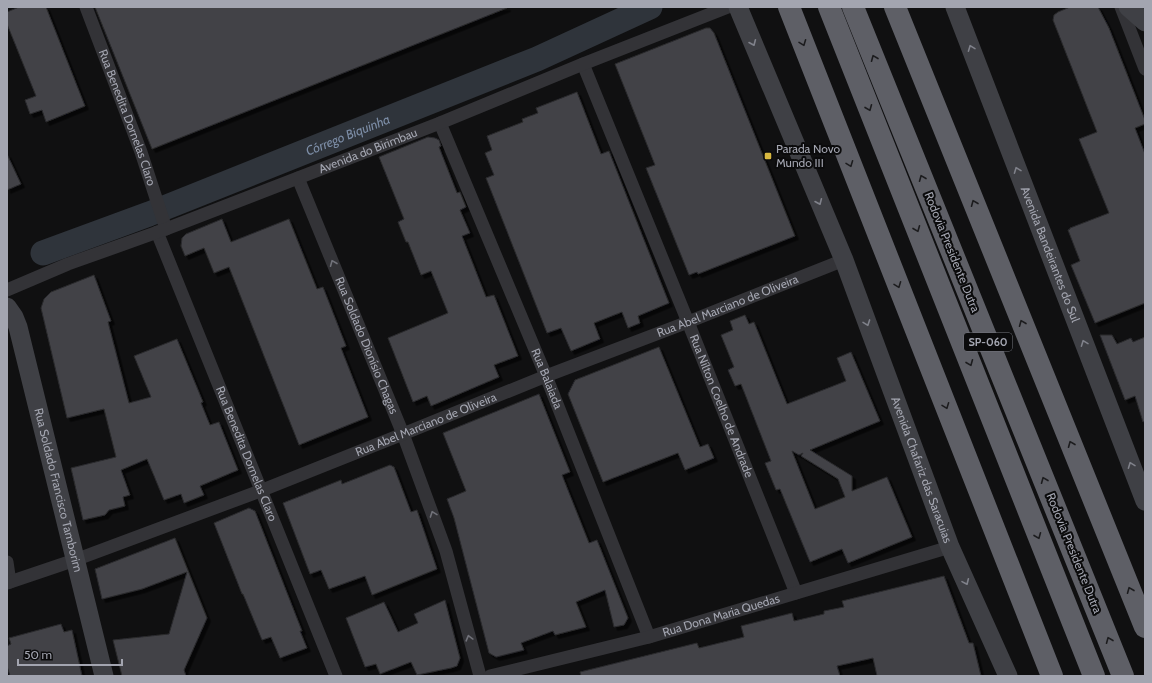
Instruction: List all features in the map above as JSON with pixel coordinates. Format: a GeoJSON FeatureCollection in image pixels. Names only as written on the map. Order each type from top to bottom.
{"type":"FeatureCollection","features":[{"type":"Feature","properties":{"kind":"highway"},"geometry":{"type":"LineString","coordinates":[[789,7],[1052,676]]}},
{"type":"Feature","properties":{"kind":"highway","name":"Rodovia Presidente Dutra"},"geometry":{"type":"LineString","coordinates":[[829,7],[1094,676]]}},
{"type":"Feature","properties":{"kind":"highway","name":"Rodovia Presidente Dutra"},"geometry":{"type":"LineString","coordinates":[[853,7],[1124,676]]}},
{"type":"Feature","properties":{"kind":"highway","name":"SP-060"},"geometry":{"type":"LineString","coordinates":[[895,7],[1145,627]]}},
{"type":"Feature","properties":{"kind":"street","name":"Rua Benedita Dornelas Claro"},"geometry":{"type":"LineString","coordinates":[[86,7],[141,152],[160,211],[162,230],[260,491],[336,676]]}},
{"type":"Feature","properties":{"kind":"street","name":"Avenida do Birimbau"},"geometry":{"type":"LineString","coordinates":[[7,290],[68,264],[162,230],[440,123],[583,64],[728,7]]}},
{"type":"Feature","properties":{"kind":"street","name":"Avenida Chafariz das Saracuias"},"geometry":{"type":"LineString","coordinates":[[738,7],[844,260],[950,547],[1008,676]]}},
{"type":"Feature","properties":{"kind":"street","name":"Avenida Bandeirantes do Sul"},"geometry":{"type":"LineString","coordinates":[[955,7],[1145,501]]}},
{"type":"Feature","properties":{"kind":"street"},"geometry":{"type":"LineString","coordinates":[[1121,7],[1145,68]]}},
{"type":"Feature","properties":{"kind":"street"},"geometry":{"type":"LineString","coordinates":[[1128,7],[1145,22]]}},
{"type":"Feature","properties":{"kind":"street","name":"Rua Nílton Coelho de Andrade"},"geometry":{"type":"LineString","coordinates":[[583,64],[796,593]]}},
{"type":"Feature","properties":{"kind":"street","name":"Rua Balaiada"},"geometry":{"type":"LineString","coordinates":[[440,123],[546,376],[649,637]]}},
{"type":"Feature","properties":{"kind":"street","name":"Rua Soldado Dionísio Chagas"},"geometry":{"type":"LineString","coordinates":[[298,178],[403,434],[446,551],[480,676]]}},
{"type":"Feature","properties":{"kind":"street","name":"Rua Abel Marciano de Oliveira"},"geometry":{"type":"LineString","coordinates":[[9,582],[75,560],[260,491],[546,376],[844,260]]}},
{"type":"Feature","properties":{"kind":"street","name":"Rua Soldado Francisco Tamborim"},"geometry":{"type":"LineString","coordinates":[[7,307],[14,317],[18,327],[104,676]]}},
{"type":"Feature","properties":{"kind":"street","name":"Rua Dona Maria Quedas"},"geometry":{"type":"LineString","coordinates":[[490,676],[649,637],[950,547]]}},
{"type":"Feature","properties":{"kind":"street"},"geometry":{"type":"LineString","coordinates":[[7,562],[9,582]]}},
{"type":"Feature","properties":{"kind":"building"},"geometry":{"type":"Polygon","coordinates":[[[19,7],[46,7],[85,106],[46,122],[42,110],[30,114],[25,100],[36,96],[7,24],[7,12],[19,7]]]}},
{"type":"Feature","properties":{"kind":"building"},"geometry":{"type":"Polygon","coordinates":[[[95,7],[507,7],[507,8],[152,149],[95,7]]]}},
{"type":"Feature","properties":{"kind":"building"},"geometry":{"type":"Polygon","coordinates":[[[1070,7],[1098,7],[1109,28],[1145,120],[1145,124],[1135,128],[1145,154],[1145,303],[1095,323],[1071,265],[1080,261],[1068,230],[1109,213],[1079,139],[1097,132],[1053,20],[1054,15],[1070,7]]]}},
{"type":"Feature","properties":{"kind":"building"},"geometry":{"type":"Polygon","coordinates":[[[706,28],[710,28],[714,33],[795,236],[698,274],[697,272],[689,275],[646,168],[655,165],[615,64],[706,28]]]}},
{"type":"Feature","properties":{"kind":"building"},"geometry":{"type":"Polygon","coordinates":[[[577,92],[601,154],[609,151],[669,303],[638,316],[640,323],[628,328],[622,312],[594,323],[600,339],[571,351],[561,328],[547,333],[486,178],[494,175],[485,153],[492,150],[487,136],[523,122],[522,119],[538,113],[536,108],[577,92]]]}},
{"type":"Feature","properties":{"kind":"building"},"geometry":{"type":"Polygon","coordinates":[[[428,137],[439,140],[441,146],[439,147],[457,193],[460,192],[466,207],[460,210],[470,233],[462,236],[486,297],[494,295],[518,356],[494,365],[499,377],[431,406],[427,396],[413,402],[388,338],[448,313],[431,271],[421,275],[408,242],[406,242],[398,222],[404,219],[379,157],[428,137]]]}},
{"type":"Feature","properties":{"kind":"building"},"geometry":{"type":"Polygon","coordinates":[[[7,154],[21,184],[7,190],[7,154]]]}},
{"type":"Feature","properties":{"kind":"building"},"geometry":{"type":"Polygon","coordinates":[[[222,219],[231,242],[289,219],[317,289],[323,287],[346,346],[341,348],[368,417],[299,445],[229,267],[214,273],[204,248],[185,256],[181,246],[182,238],[186,234],[222,219]]]}},
{"type":"Feature","properties":{"kind":"building"},"geometry":{"type":"Polygon","coordinates":[[[94,275],[111,321],[108,322],[129,403],[151,397],[134,356],[177,339],[203,402],[201,403],[210,425],[219,422],[238,470],[200,486],[204,495],[184,503],[181,494],[164,500],[147,459],[121,470],[130,495],[123,497],[125,506],[109,510],[105,515],[83,520],[71,468],[116,457],[104,409],[67,418],[41,308],[44,299],[51,292],[94,275]]]}},
{"type":"Feature","properties":{"kind":"building"},"geometry":{"type":"Polygon","coordinates":[[[745,315],[749,324],[754,322],[787,404],[846,381],[837,358],[851,352],[880,421],[810,450],[852,476],[852,491],[887,477],[912,537],[848,563],[842,549],[810,562],[780,489],[776,490],[765,463],[771,461],[741,384],[735,386],[728,370],[734,367],[721,335],[733,330],[730,321],[745,315]],[[792,451],[815,509],[845,497],[838,479],[801,456],[803,453],[799,455],[792,451]]]}},
{"type":"Feature","properties":{"kind":"building"},"geometry":{"type":"Polygon","coordinates":[[[1100,335],[1112,335],[1117,344],[1131,338],[1133,342],[1145,337],[1145,421],[1143,422],[1135,396],[1125,400],[1100,335]]]}},
{"type":"Feature","properties":{"kind":"building"},"geometry":{"type":"Polygon","coordinates":[[[659,347],[700,447],[708,444],[714,458],[685,470],[678,453],[603,482],[568,394],[575,380],[659,347]]]}},
{"type":"Feature","properties":{"kind":"building"},"geometry":{"type":"Polygon","coordinates":[[[539,394],[570,472],[562,475],[589,543],[597,540],[628,618],[624,625],[614,627],[605,590],[576,602],[586,627],[555,635],[553,631],[521,643],[524,650],[496,657],[489,653],[454,518],[447,499],[466,491],[443,433],[539,394]]]}},
{"type":"Feature","properties":{"kind":"building"},"geometry":{"type":"Polygon","coordinates":[[[390,465],[394,467],[411,512],[417,510],[437,569],[372,595],[365,576],[329,589],[321,570],[310,574],[283,503],[341,480],[342,484],[390,465]]]}},
{"type":"Feature","properties":{"kind":"building"},"geometry":{"type":"Polygon","coordinates":[[[249,508],[255,511],[302,631],[300,631],[307,648],[280,658],[271,637],[262,640],[214,523],[249,508]]]}},
{"type":"Feature","properties":{"kind":"building"},"geometry":{"type":"Polygon","coordinates":[[[175,538],[207,618],[184,670],[186,676],[122,676],[113,640],[169,634],[187,572],[142,589],[102,599],[95,569],[175,538]]]}},
{"type":"Feature","properties":{"kind":"building"},"geometry":{"type":"Polygon","coordinates":[[[944,576],[969,643],[973,643],[981,676],[877,676],[873,658],[837,666],[840,676],[581,676],[580,672],[697,643],[699,648],[744,637],[741,626],[792,613],[794,621],[824,614],[824,611],[844,607],[842,601],[944,576]]]}},
{"type":"Feature","properties":{"kind":"building"},"geometry":{"type":"Polygon","coordinates":[[[445,600],[460,658],[457,666],[417,675],[411,662],[380,674],[376,664],[365,667],[346,618],[384,602],[398,632],[418,623],[414,614],[445,600]]]}},
{"type":"Feature","properties":{"kind":"building"},"geometry":{"type":"Polygon","coordinates":[[[61,624],[64,632],[72,630],[82,676],[10,676],[7,666],[7,646],[11,644],[9,638],[61,624]]]}},
{"type":"Feature","properties":{"kind":"waterway","name":"Córrego Biquinha"},"geometry":{"type":"LineString","coordinates":[[43,253],[149,214],[537,59],[650,7]]}},
{"type":"Feature","properties":{"kind":"place","name":"Parada Novo Mundo III"},"geometry":{"type":"Point","coordinates":[768,156]}}]}
